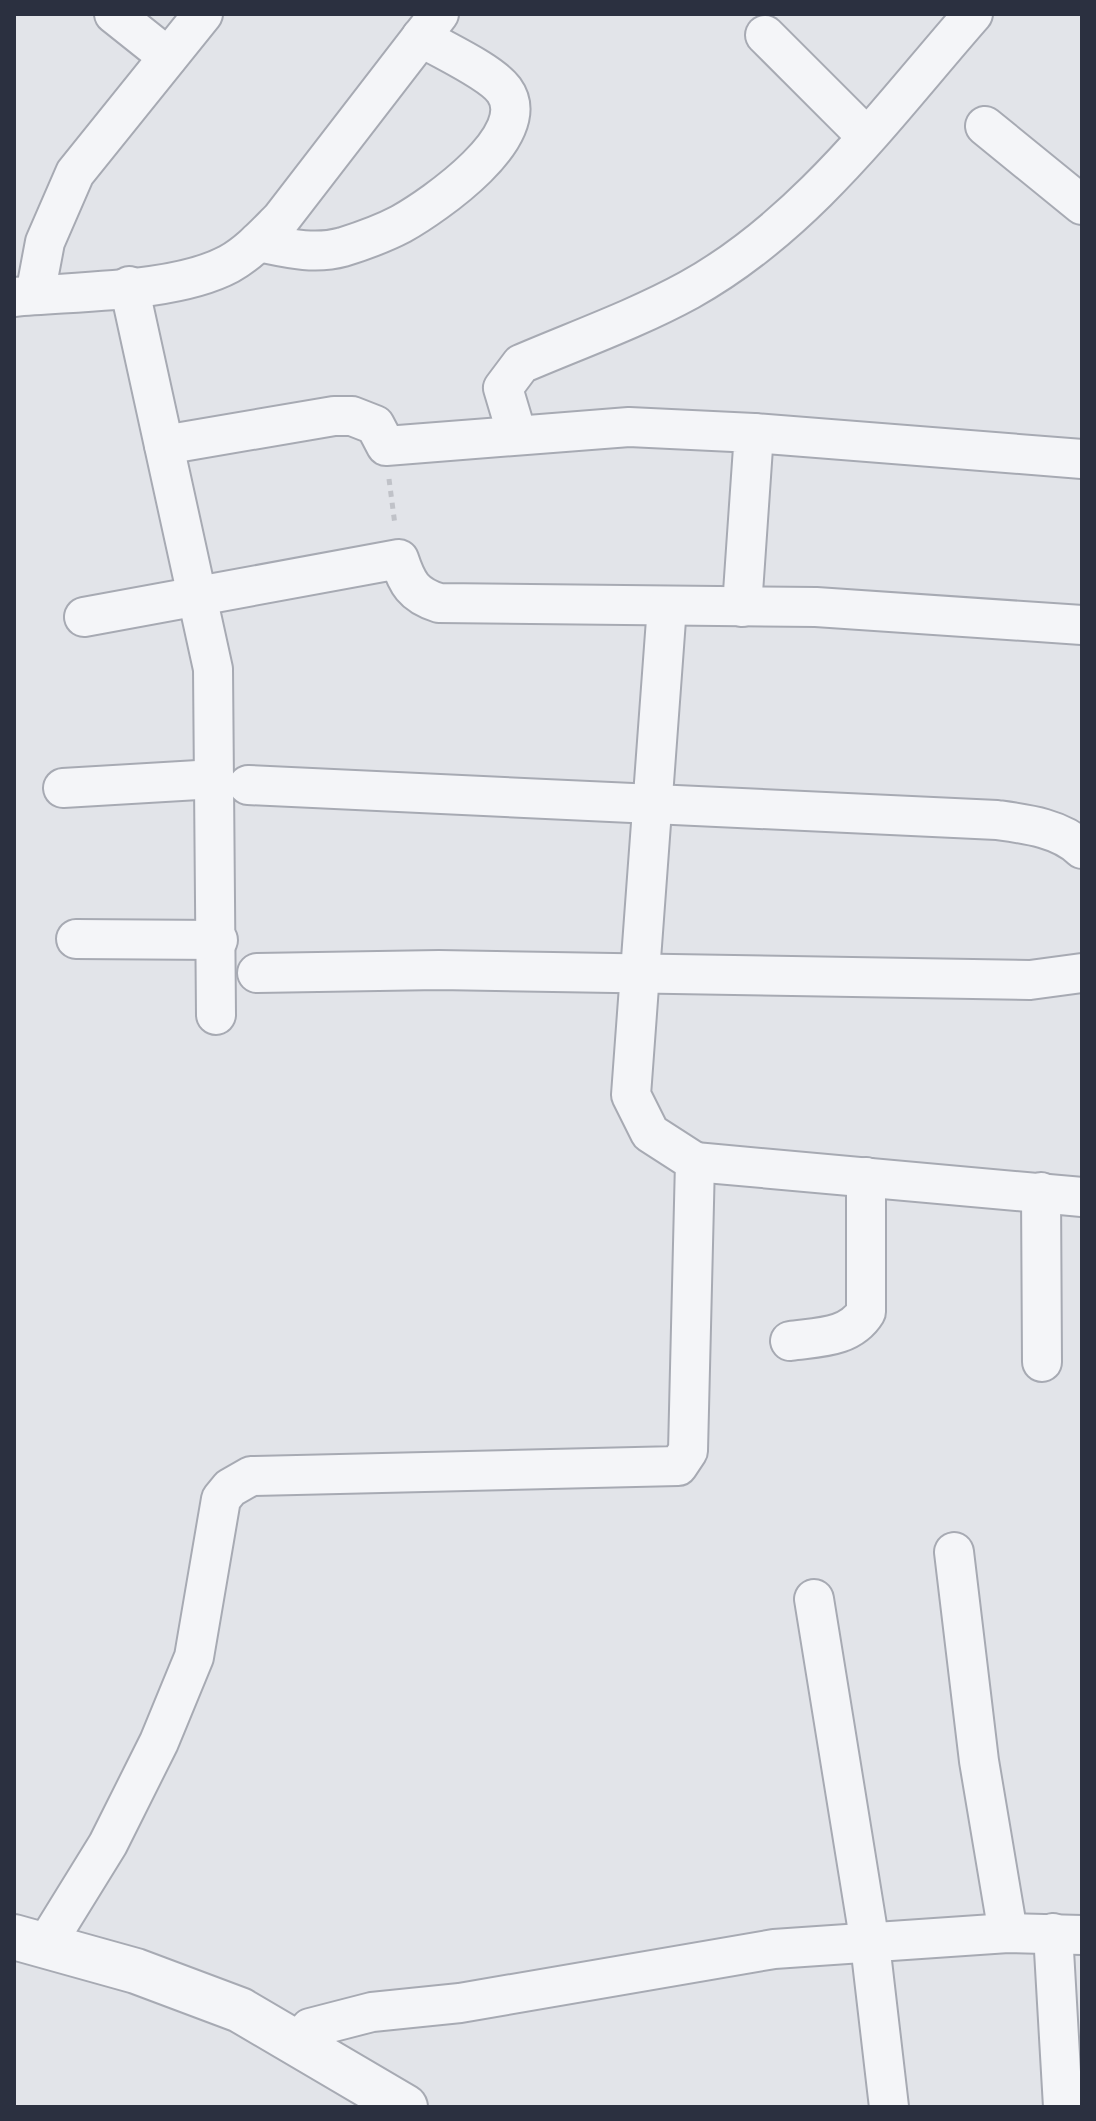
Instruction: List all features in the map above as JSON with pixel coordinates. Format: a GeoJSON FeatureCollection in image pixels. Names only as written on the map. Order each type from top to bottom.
{"type":"FeatureCollection","features":[{"type":"Feature","properties":{"kind":"street"},"geometry":{"type":"LineString","coordinates":[[114,14],[168,57]]}},
{"type":"Feature","properties":{"kind":"street"},"geometry":{"type":"LineString","coordinates":[[203,14],[75,173],[25,296],[174,282],[228,264],[258,242],[281,219],[430,26],[504,89],[511,107],[506,130],[492,151],[458,184],[400,224],[357,241],[310,252],[258,242]]}},
{"type":"Feature","properties":{"kind":"street"},"geometry":{"type":"LineString","coordinates":[[517,435],[503,388],[521,364],[689,290],[738,258],[805,205],[973,14]]}},
{"type":"Feature","properties":{"kind":"street"},"geometry":{"type":"LineString","coordinates":[[765,35],[866,136]]}},
{"type":"Feature","properties":{"kind":"street"},"geometry":{"type":"LineString","coordinates":[[985,126],[1082,205]]}},
{"type":"Feature","properties":{"kind":"street"},"geometry":{"type":"LineString","coordinates":[[129,286],[213,669],[232,782],[218,940],[216,1015]]}},
{"type":"Feature","properties":{"kind":"street"},"geometry":{"type":"LineString","coordinates":[[164,445],[343,416],[375,425],[386,446],[629,427],[754,433],[1082,459]]}},
{"type":"Feature","properties":{"kind":"street"},"geometry":{"type":"LineString","coordinates":[[742,607],[754,433]]}},
{"type":"Feature","properties":{"kind":"street"},"geometry":{"type":"LineString","coordinates":[[84,617],[399,559],[407,583],[420,597],[439,603],[816,607],[1082,625]]}},
{"type":"Feature","properties":{"kind":"street"},"geometry":{"type":"LineString","coordinates":[[667,606],[631,1095],[650,1133],[695,1162],[1082,1197]]}},
{"type":"Feature","properties":{"kind":"street"},"geometry":{"type":"LineString","coordinates":[[63,788],[232,782],[650,806],[997,820],[1035,825],[1074,842],[1082,849]]}},
{"type":"Feature","properties":{"kind":"street"},"geometry":{"type":"LineString","coordinates":[[76,939],[218,940]]}},
{"type":"Feature","properties":{"kind":"street"},"geometry":{"type":"LineString","coordinates":[[257,973],[439,970],[1030,980],[1082,973]]}},
{"type":"Feature","properties":{"kind":"street"},"geometry":{"type":"LineString","coordinates":[[405,2107],[299,2041],[240,2010],[186,1989],[30,1941],[108,1844],[159,1742],[194,1657],[221,1499],[230,1488],[251,1476],[678,1466],[684,1459],[688,1451],[695,1162]]}},
{"type":"Feature","properties":{"kind":"street"},"geometry":{"type":"LineString","coordinates":[[790,1341],[840,1334],[857,1326],[866,1312],[866,1177]]}},
{"type":"Feature","properties":{"kind":"street"},"geometry":{"type":"LineString","coordinates":[[1041,1192],[1042,1362]]}},
{"type":"Feature","properties":{"kind":"street"},"geometry":{"type":"LineString","coordinates":[[954,1552],[979,1761],[1008,1933]]}},
{"type":"Feature","properties":{"kind":"street"},"geometry":{"type":"LineString","coordinates":[[814,1599],[870,1944],[889,2107]]}},
{"type":"Feature","properties":{"kind":"street"},"geometry":{"type":"LineString","coordinates":[[299,2041],[310,2028],[372,2012],[460,2003],[774,1949],[1008,1933],[1068,1934],[1063,2107]]}},
{"type":"Feature","properties":{"kind":"path"},"geometry":{"type":"LineString","coordinates":[[386,446],[399,559]]}}]}
